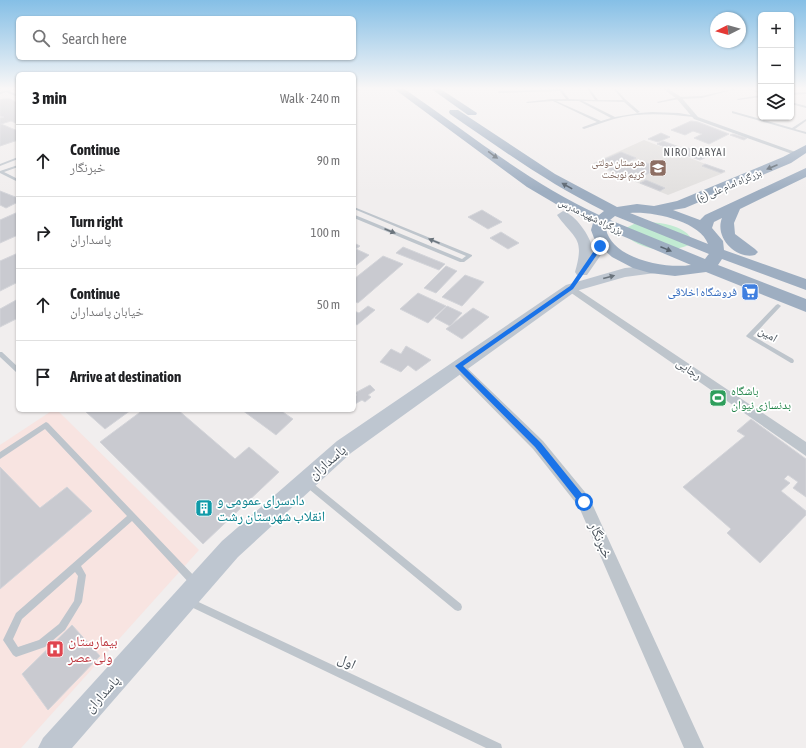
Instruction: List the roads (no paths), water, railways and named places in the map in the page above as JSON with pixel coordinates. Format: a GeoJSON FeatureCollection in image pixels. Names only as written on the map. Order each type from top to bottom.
{"type":"FeatureCollection","features":[{"type":"Feature","properties":{"kind":"highway","name":"بزرگراه شهید مدرس"},"geometry":{"type":"LineString","coordinates":[[439,123],[533,196],[601,238],[610,248],[624,258],[658,269],[675,271]]}},
{"type":"Feature","properties":{"kind":"highway","name":"بزرگراه شهید مدرس"},"geometry":{"type":"LineString","coordinates":[[444,123],[532,184],[571,207],[630,235],[806,306]]}},
{"type":"Feature","properties":{"kind":"highway","name":"بزرگراه شهید مدرس"},"geometry":{"type":"LineString","coordinates":[[475,123],[544,173],[588,198],[640,221],[805,277]]}},
{"type":"Feature","properties":{"kind":"highway","name":"بزرگراه شهید مدرس"},"geometry":{"type":"LineString","coordinates":[[483,123],[577,180],[628,204],[646,208]]}},
{"type":"Feature","properties":{"kind":"highway","name":"بزرگراه امام علی (ع)"},"geometry":{"type":"LineString","coordinates":[[601,238],[598,229],[599,223],[607,215],[621,209],[675,207],[787,160],[802,151]]}},
{"type":"Feature","properties":{"kind":"highway","name":"بزرگراه امام علی (ع)"},"geometry":{"type":"LineString","coordinates":[[705,230],[708,220],[720,213],[806,172]]}},
{"type":"Feature","properties":{"kind":"highway"},"geometry":{"type":"LineString","coordinates":[[533,196],[555,202],[576,200],[582,196],[585,190],[583,185],[577,180]]}},
{"type":"Feature","properties":{"kind":"highway"},"geometry":{"type":"LineString","coordinates":[[692,200],[691,205],[697,210],[708,214],[720,213]]}},
{"type":"Feature","properties":{"kind":"highway"},"geometry":{"type":"LineString","coordinates":[[734,206],[725,223],[725,230],[732,240],[750,252]]}},
{"type":"Feature","properties":{"kind":"highway"},"geometry":{"type":"LineString","coordinates":[[646,208],[681,216],[719,240],[750,252],[805,277]]}},
{"type":"Feature","properties":{"kind":"highway"},"geometry":{"type":"LineString","coordinates":[[675,271],[699,268],[714,260],[717,253],[716,246],[705,230]]}},
{"type":"Feature","properties":{"kind":"highway"},"geometry":{"type":"LineString","coordinates":[[779,306],[763,292],[760,284],[761,277],[767,272],[777,269],[805,277]]}},
{"type":"Feature","properties":{"kind":"highway"},"geometry":{"type":"LineString","coordinates":[[675,271],[702,274],[806,318]]}},
{"type":"Feature","properties":{"kind":"main road"},"geometry":{"type":"LineString","coordinates":[[563,215],[579,234],[586,246],[577,280]]}},
{"type":"Feature","properties":{"kind":"main road"},"geometry":{"type":"LineString","coordinates":[[577,280],[598,251],[601,238]]}},
{"type":"Feature","properties":{"kind":"main road"},"geometry":{"type":"LineString","coordinates":[[577,280],[640,270],[658,269]]}},
{"type":"Feature","properties":{"kind":"main road"},"geometry":{"type":"LineString","coordinates":[[577,280],[604,290],[661,279],[675,271]]}},
{"type":"Feature","properties":{"kind":"main road","name":"پاسداران"},"geometry":{"type":"LineString","coordinates":[[53,748],[230,549],[344,447],[577,280]]}},
{"type":"Feature","properties":{"kind":"street"},"geometry":{"type":"LineString","coordinates":[[706,123],[802,151]]}},
{"type":"Feature","properties":{"kind":"street","name":"رجایی"},"geometry":{"type":"LineString","coordinates":[[577,280],[806,450]]}},
{"type":"Feature","properties":{"kind":"street","name":"خبرنگار"},"geometry":{"type":"LineString","coordinates":[[458,366],[538,445],[584,502],[694,748]]}},
{"type":"Feature","properties":{"kind":"lane"},"geometry":{"type":"LineString","coordinates":[[584,128],[598,123]]}},
{"type":"Feature","properties":{"kind":"lane"},"geometry":{"type":"LineString","coordinates":[[769,123],[806,133]]}},
{"type":"Feature","properties":{"kind":"lane"},"geometry":{"type":"LineString","coordinates":[[792,130],[802,123]]}},
{"type":"Feature","properties":{"kind":"lane"},"geometry":{"type":"LineString","coordinates":[[0,165],[16,159]]}},
{"type":"Feature","properties":{"kind":"lane"},"geometry":{"type":"LineString","coordinates":[[16,167],[1,172],[16,180]]}},
{"type":"Feature","properties":{"kind":"lane"},"geometry":{"type":"LineString","coordinates":[[356,209],[470,256],[462,261],[356,217]]}},
{"type":"Feature","properties":{"kind":"lane","name":"امین"},"geometry":{"type":"LineString","coordinates":[[779,306],[749,336],[791,361]]}},
{"type":"Feature","properties":{"kind":"lane"},"geometry":{"type":"LineString","coordinates":[[0,354],[16,368]]}},
{"type":"Feature","properties":{"kind":"lane"},"geometry":{"type":"LineString","coordinates":[[0,456],[46,425],[132,516],[191,593]]}},
{"type":"Feature","properties":{"kind":"lane"},"geometry":{"type":"LineString","coordinates":[[305,482],[458,607]]}},
{"type":"Feature","properties":{"kind":"lane"},"geometry":{"type":"LineString","coordinates":[[76,566],[82,575],[78,602],[62,627],[42,644],[16,652],[8,640],[19,616],[132,516]]}},
{"type":"Feature","properties":{"kind":"lane","name":"اول"},"geometry":{"type":"LineString","coordinates":[[191,593],[497,748]]}},
{"type":"Feature","properties":{"kind":"place","name":"هنرستان دولتی کریم نوبخت"},"geometry":{"type":"Point","coordinates":[658,168]}},
{"type":"Feature","properties":{"kind":"place","name":"فروشگاه اخلاقی"},"geometry":{"type":"Point","coordinates":[750,292]}},
{"type":"Feature","properties":{"kind":"place","name":"باشگاه بدنسازی نیوان"},"geometry":{"type":"Point","coordinates":[718,398]}},
{"type":"Feature","properties":{"kind":"place","name":"دادسرای عمومی و انقلاب شهرستان رشت"},"geometry":{"type":"Point","coordinates":[204,508]}},
{"type":"Feature","properties":{"kind":"place","name":"بیمارستان ولی عصر"},"geometry":{"type":"Point","coordinates":[55,649]}},
{"type":"Feature","properties":{"kind":"district","name":"NIRO DARYAI"},"geometry":{"type":"Point","coordinates":[695,152]}}]}
